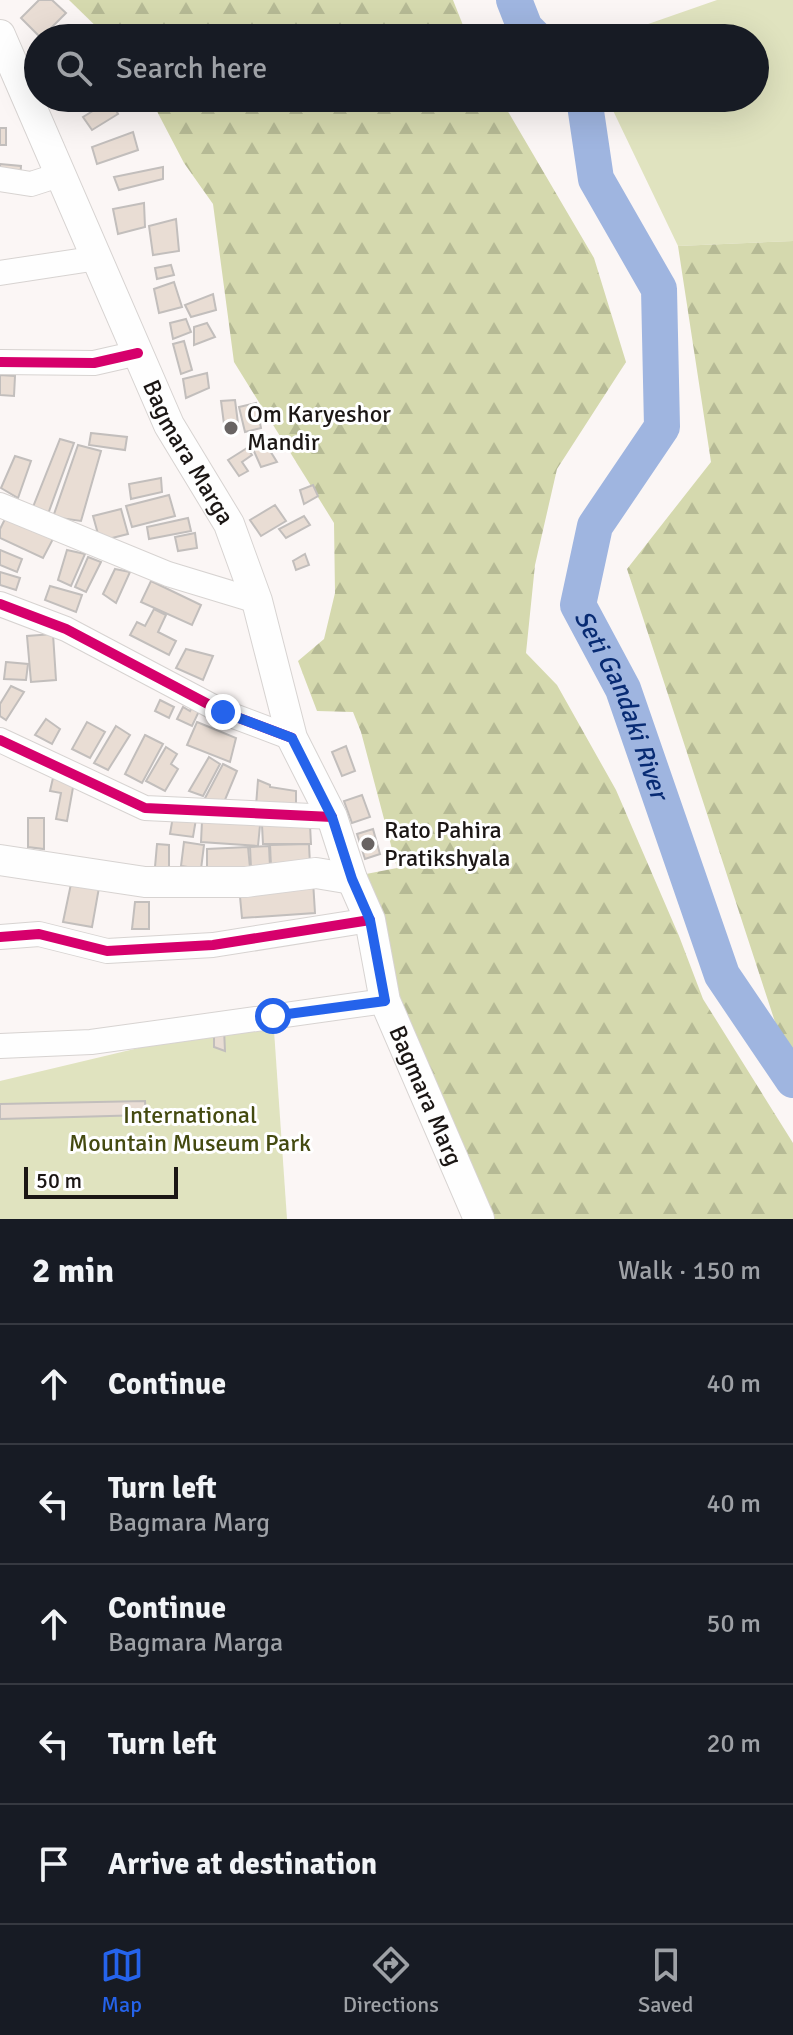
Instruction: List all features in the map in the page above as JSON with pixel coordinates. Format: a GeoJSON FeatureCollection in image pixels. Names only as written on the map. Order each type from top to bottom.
{"type":"FeatureCollection","features":[{"type":"Feature","properties":{"kind":"main road","name":"Bagmara Marga"},"geometry":{"type":"LineString","coordinates":[[3,46],[24,92]]}},
{"type":"Feature","properties":{"kind":"main road","name":"Bagmara Marga"},"geometry":{"type":"LineString","coordinates":[[33,112],[169,425],[229,524],[257,601],[292,738],[332,817],[352,879]]}},
{"type":"Feature","properties":{"kind":"main road"},"geometry":{"type":"LineString","coordinates":[[0,860],[145,882],[246,882],[316,873],[352,879]]}},
{"type":"Feature","properties":{"kind":"main road","name":"Bagmara Marg"},"geometry":{"type":"LineString","coordinates":[[352,879],[370,920],[385,1001],[479,1219]]}},
{"type":"Feature","properties":{"kind":"street"},"geometry":{"type":"LineString","coordinates":[[0,179],[31,184],[62,174]]}},
{"type":"Feature","properties":{"kind":"street"},"geometry":{"type":"LineString","coordinates":[[0,273],[98,258]]}},
{"type":"Feature","properties":{"kind":"street"},"geometry":{"type":"LineString","coordinates":[[0,362],[94,363],[138,353]]}},
{"type":"Feature","properties":{"kind":"street"},"geometry":{"type":"LineString","coordinates":[[0,505],[168,574],[257,601]]}},
{"type":"Feature","properties":{"kind":"street"},"geometry":{"type":"LineString","coordinates":[[0,604],[66,629],[223,712],[292,738]]}},
{"type":"Feature","properties":{"kind":"street"},"geometry":{"type":"LineString","coordinates":[[0,740],[145,808],[332,817]]}},
{"type":"Feature","properties":{"kind":"street"},"geometry":{"type":"LineString","coordinates":[[0,937],[39,934],[107,951],[213,945],[370,920]]}},
{"type":"Feature","properties":{"kind":"street"},"geometry":{"type":"LineString","coordinates":[[0,1046],[91,1042],[385,1001]]}},
{"type":"Feature","properties":{"kind":"green space"},"geometry":{"type":"Polygon","coordinates":[[[69,0],[453,0],[462,24],[94,24],[69,0]]]}},
{"type":"Feature","properties":{"kind":"green space"},"geometry":{"type":"Polygon","coordinates":[[[717,0],[793,0],[793,241],[678,246],[614,112],[769,112],[769,24],[648,24],[717,0]]]}},
{"type":"Feature","properties":{"kind":"green space"},"geometry":{"type":"Polygon","coordinates":[[[157,112],[508,112],[594,258],[626,362],[557,469],[535,565],[526,653],[557,685],[616,790],[703,999],[793,1143],[793,1219],[494,1219],[419,1055],[380,934],[366,874],[397,868],[361,732],[353,712],[317,711],[298,661],[324,639],[335,593],[334,523],[234,362],[213,204],[184,163],[157,112]]]}},
{"type":"Feature","properties":{"kind":"green space"},"geometry":{"type":"Polygon","coordinates":[[[793,241],[793,1077],[627,569],[711,462],[678,246],[793,241]]]}},
{"type":"Feature","properties":{"kind":"green space","name":"International Mountain Museum Park"},"geometry":{"type":"Polygon","coordinates":[[[273,1016],[287,1219],[0,1219],[0,1081],[273,1016]]]}},
{"type":"Feature","properties":{"kind":"building"},"geometry":{"type":"Polygon","coordinates":[[[39,0],[52,0],[66,13],[55,24],[27,24],[21,18],[39,0]]]}},
{"type":"Feature","properties":{"kind":"building"},"geometry":{"type":"Polygon","coordinates":[[[91,112],[118,114],[92,130],[83,117],[91,112]]]}},
{"type":"Feature","properties":{"kind":"building"},"geometry":{"type":"Polygon","coordinates":[[[0,128],[6,128],[6,145],[0,145],[0,128]]]}},
{"type":"Feature","properties":{"kind":"building"},"geometry":{"type":"Polygon","coordinates":[[[133,132],[138,150],[97,164],[92,147],[133,132]]]}},
{"type":"Feature","properties":{"kind":"building"},"geometry":{"type":"Polygon","coordinates":[[[0,164],[21,166],[20,179],[0,177],[0,164]]]}},
{"type":"Feature","properties":{"kind":"building"},"geometry":{"type":"Polygon","coordinates":[[[163,167],[163,179],[119,190],[114,177],[163,167]]]}},
{"type":"Feature","properties":{"kind":"building"},"geometry":{"type":"Polygon","coordinates":[[[144,203],[145,227],[118,234],[113,209],[144,203]]]}},
{"type":"Feature","properties":{"kind":"building"},"geometry":{"type":"Polygon","coordinates":[[[176,219],[179,251],[153,255],[149,226],[176,219]]]}},
{"type":"Feature","properties":{"kind":"building"},"geometry":{"type":"Polygon","coordinates":[[[171,265],[174,275],[157,279],[155,268],[171,265]]]}},
{"type":"Feature","properties":{"kind":"building"},"geometry":{"type":"Polygon","coordinates":[[[174,282],[182,307],[159,313],[154,289],[174,282]]]}},
{"type":"Feature","properties":{"kind":"building"},"geometry":{"type":"Polygon","coordinates":[[[213,294],[216,310],[191,317],[185,305],[213,294]]]}},
{"type":"Feature","properties":{"kind":"building"},"geometry":{"type":"Polygon","coordinates":[[[186,319],[191,332],[173,339],[170,323],[186,319]]]}},
{"type":"Feature","properties":{"kind":"building"},"geometry":{"type":"Polygon","coordinates":[[[207,323],[215,337],[194,345],[194,327],[207,323]]]}},
{"type":"Feature","properties":{"kind":"building"},"geometry":{"type":"Polygon","coordinates":[[[184,341],[192,370],[181,374],[173,344],[184,341]]]}},
{"type":"Feature","properties":{"kind":"building"},"geometry":{"type":"Polygon","coordinates":[[[207,373],[209,388],[186,398],[183,379],[207,373]]]}},
{"type":"Feature","properties":{"kind":"building"},"geometry":{"type":"Polygon","coordinates":[[[0,375],[15,376],[14,396],[0,395],[0,375]]]}},
{"type":"Feature","properties":{"kind":"building"},"geometry":{"type":"Polygon","coordinates":[[[235,400],[239,431],[225,432],[221,401],[235,400]]]}},
{"type":"Feature","properties":{"kind":"building"},"geometry":{"type":"Polygon","coordinates":[[[256,403],[261,428],[245,432],[239,407],[256,403]]]}},
{"type":"Feature","properties":{"kind":"building"},"geometry":{"type":"Polygon","coordinates":[[[91,433],[127,437],[125,450],[89,445],[91,433]]]}},
{"type":"Feature","properties":{"kind":"building"},"geometry":{"type":"Polygon","coordinates":[[[60,439],[74,443],[48,514],[33,507],[60,439]]]}},
{"type":"Feature","properties":{"kind":"building"},"geometry":{"type":"Polygon","coordinates":[[[78,445],[101,451],[81,521],[53,517],[78,445]]]}},
{"type":"Feature","properties":{"kind":"building"},"geometry":{"type":"Polygon","coordinates":[[[267,446],[277,462],[261,467],[253,449],[267,446]]]}},
{"type":"Feature","properties":{"kind":"building"},"geometry":{"type":"Polygon","coordinates":[[[247,448],[252,455],[242,462],[248,471],[239,476],[228,460],[247,448]]]}},
{"type":"Feature","properties":{"kind":"building"},"geometry":{"type":"Polygon","coordinates":[[[15,456],[31,461],[18,498],[1,488],[15,456]]]}},
{"type":"Feature","properties":{"kind":"building"},"geometry":{"type":"Polygon","coordinates":[[[161,478],[162,492],[131,499],[129,484],[161,478]]]}},
{"type":"Feature","properties":{"kind":"building"},"geometry":{"type":"Polygon","coordinates":[[[313,485],[318,496],[304,504],[300,490],[313,485]]]}},
{"type":"Feature","properties":{"kind":"building"},"geometry":{"type":"Polygon","coordinates":[[[169,495],[175,516],[132,527],[126,506],[169,495]]]}},
{"type":"Feature","properties":{"kind":"building"},"geometry":{"type":"Polygon","coordinates":[[[275,505],[286,521],[261,536],[250,520],[275,505]]]}},
{"type":"Feature","properties":{"kind":"building"},"geometry":{"type":"Polygon","coordinates":[[[121,509],[128,534],[100,541],[93,516],[121,509]]]}},
{"type":"Feature","properties":{"kind":"building"},"geometry":{"type":"Polygon","coordinates":[[[304,516],[310,525],[286,538],[279,529],[304,516]]]}},
{"type":"Feature","properties":{"kind":"building"},"geometry":{"type":"Polygon","coordinates":[[[6,517],[53,539],[43,558],[0,538],[0,529],[6,517]]]}},
{"type":"Feature","properties":{"kind":"building"},"geometry":{"type":"Polygon","coordinates":[[[188,518],[191,531],[149,539],[147,527],[188,518]]]}},
{"type":"Feature","properties":{"kind":"building"},"geometry":{"type":"Polygon","coordinates":[[[195,533],[197,548],[178,551],[175,537],[195,533]]]}},
{"type":"Feature","properties":{"kind":"building"},"geometry":{"type":"Polygon","coordinates":[[[0,550],[22,559],[17,572],[0,565],[0,550]]]}},
{"type":"Feature","properties":{"kind":"building"},"geometry":{"type":"Polygon","coordinates":[[[67,550],[85,554],[71,586],[58,580],[67,550]]]}},
{"type":"Feature","properties":{"kind":"building"},"geometry":{"type":"Polygon","coordinates":[[[305,554],[309,565],[296,570],[293,561],[305,554]]]}},
{"type":"Feature","properties":{"kind":"building"},"geometry":{"type":"Polygon","coordinates":[[[88,557],[101,562],[86,592],[75,587],[88,557]]]}},
{"type":"Feature","properties":{"kind":"building"},"geometry":{"type":"Polygon","coordinates":[[[115,569],[130,572],[116,603],[103,594],[115,569]]]}},
{"type":"Feature","properties":{"kind":"building"},"geometry":{"type":"Polygon","coordinates":[[[0,572],[20,578],[16,590],[0,585],[0,572]]]}},
{"type":"Feature","properties":{"kind":"building"},"geometry":{"type":"Polygon","coordinates":[[[151,581],[201,605],[192,625],[141,602],[151,581]]]}},
{"type":"Feature","properties":{"kind":"building"},"geometry":{"type":"Polygon","coordinates":[[[50,586],[82,595],[76,612],[45,600],[50,586]]]}},
{"type":"Feature","properties":{"kind":"building"},"geometry":{"type":"Polygon","coordinates":[[[154,609],[166,615],[158,632],[176,641],[169,655],[130,635],[137,622],[145,626],[154,609]]]}},
{"type":"Feature","properties":{"kind":"building"},"geometry":{"type":"Polygon","coordinates":[[[53,634],[56,680],[31,682],[27,636],[53,634]]]}},
{"type":"Feature","properties":{"kind":"building"},"geometry":{"type":"Polygon","coordinates":[[[186,649],[213,656],[203,680],[176,668],[186,649]]]}},
{"type":"Feature","properties":{"kind":"building"},"geometry":{"type":"Polygon","coordinates":[[[6,662],[28,664],[26,680],[4,679],[6,662]]]}},
{"type":"Feature","properties":{"kind":"building"},"geometry":{"type":"Polygon","coordinates":[[[11,686],[24,692],[6,720],[0,716],[0,704],[11,686]]]}},
{"type":"Feature","properties":{"kind":"building"},"geometry":{"type":"Polygon","coordinates":[[[160,700],[174,707],[169,718],[155,711],[160,700]]]}},
{"type":"Feature","properties":{"kind":"building"},"geometry":{"type":"Polygon","coordinates":[[[194,703],[201,707],[192,726],[177,719],[183,707],[190,711],[194,703]]]}},
{"type":"Feature","properties":{"kind":"building"},"geometry":{"type":"Polygon","coordinates":[[[46,719],[60,729],[52,744],[35,735],[46,719]]]}},
{"type":"Feature","properties":{"kind":"building"},"geometry":{"type":"Polygon","coordinates":[[[87,722],[105,732],[90,758],[72,749],[87,722]]]}},
{"type":"Feature","properties":{"kind":"building"},"geometry":{"type":"Polygon","coordinates":[[[197,722],[236,738],[230,762],[187,745],[197,722]]]}},
{"type":"Feature","properties":{"kind":"building"},"geometry":{"type":"Polygon","coordinates":[[[116,726],[130,735],[108,770],[94,763],[116,726]]]}},
{"type":"Feature","properties":{"kind":"building"},"geometry":{"type":"Polygon","coordinates":[[[145,735],[163,744],[142,783],[125,774],[145,735]]]}},
{"type":"Feature","properties":{"kind":"building"},"geometry":{"type":"Polygon","coordinates":[[[346,746],[355,771],[342,776],[332,752],[346,746]]]}},
{"type":"Feature","properties":{"kind":"building"},"geometry":{"type":"Polygon","coordinates":[[[166,747],[177,754],[171,764],[178,769],[165,791],[146,781],[166,747]]]}},
{"type":"Feature","properties":{"kind":"building"},"geometry":{"type":"Polygon","coordinates":[[[209,757],[220,764],[203,796],[189,791],[209,757]]]}},
{"type":"Feature","properties":{"kind":"building"},"geometry":{"type":"Polygon","coordinates":[[[223,764],[237,771],[222,807],[204,800],[223,764]]]}},
{"type":"Feature","properties":{"kind":"building"},"geometry":{"type":"Polygon","coordinates":[[[53,778],[74,782],[67,821],[56,819],[61,793],[50,791],[53,778]]]}},
{"type":"Feature","properties":{"kind":"building"},"geometry":{"type":"Polygon","coordinates":[[[258,780],[270,787],[296,791],[296,812],[256,806],[258,780]]]}},
{"type":"Feature","properties":{"kind":"building"},"geometry":{"type":"Polygon","coordinates":[[[362,795],[370,817],[352,823],[344,801],[362,795]]]}},
{"type":"Feature","properties":{"kind":"building"},"geometry":{"type":"Polygon","coordinates":[[[173,816],[196,819],[193,837],[170,834],[173,816]]]}},
{"type":"Feature","properties":{"kind":"building"},"geometry":{"type":"Polygon","coordinates":[[[28,818],[44,818],[44,849],[28,847],[28,818]]]}},
{"type":"Feature","properties":{"kind":"building"},"geometry":{"type":"Polygon","coordinates":[[[202,821],[260,825],[258,846],[201,842],[202,821]]]}},
{"type":"Feature","properties":{"kind":"building"},"geometry":{"type":"Polygon","coordinates":[[[262,825],[310,825],[311,844],[263,844],[262,825]]]}},
{"type":"Feature","properties":{"kind":"building","name":"Rato Pahira Pratikshyala"},"geometry":{"type":"Polygon","coordinates":[[[373,829],[380,854],[365,859],[357,834],[373,829]]]}},
{"type":"Feature","properties":{"kind":"building"},"geometry":{"type":"Polygon","coordinates":[[[184,842],[204,845],[201,869],[181,866],[184,842]]]}},
{"type":"Feature","properties":{"kind":"building"},"geometry":{"type":"Polygon","coordinates":[[[157,844],[169,845],[169,869],[155,867],[157,844]]]}},
{"type":"Feature","properties":{"kind":"building"},"geometry":{"type":"Polygon","coordinates":[[[309,844],[310,865],[271,866],[270,845],[309,844]]]}},
{"type":"Feature","properties":{"kind":"building"},"geometry":{"type":"Polygon","coordinates":[[[269,846],[270,867],[251,868],[250,847],[269,846]]]}},
{"type":"Feature","properties":{"kind":"building"},"geometry":{"type":"Polygon","coordinates":[[[248,847],[250,868],[207,870],[207,849],[248,847]]]}},
{"type":"Feature","properties":{"kind":"building"},"geometry":{"type":"Polygon","coordinates":[[[72,879],[100,882],[92,927],[63,922],[72,879]]]}},
{"type":"Feature","properties":{"kind":"building"},"geometry":{"type":"Polygon","coordinates":[[[313,881],[315,913],[242,918],[239,886],[313,881]]]}},
{"type":"Feature","properties":{"kind":"building"},"geometry":{"type":"Polygon","coordinates":[[[135,902],[149,902],[149,929],[132,929],[135,902]]]}},
{"type":"Feature","properties":{"kind":"building"},"geometry":{"type":"Polygon","coordinates":[[[224,1029],[225,1051],[214,1047],[214,1030],[224,1029]]]}},
{"type":"Feature","properties":{"kind":"building"},"geometry":{"type":"Polygon","coordinates":[[[145,1101],[146,1115],[0,1119],[0,1104],[145,1101]]]}},
{"type":"Feature","properties":{"kind":"waterway","name":"Seti Gandaki River"},"geometry":{"type":"LineString","coordinates":[[514,0],[523,24]]}},
{"type":"Feature","properties":{"kind":"waterway","name":"Seti Gandaki River"},"geometry":{"type":"LineString","coordinates":[[586,112],[596,179],[659,289],[662,427],[595,526],[578,605],[623,689],[722,975],[793,1080]]}},
{"type":"Feature","properties":{"kind":"cycle path"},"geometry":{"type":"LineString","coordinates":[[0,362],[94,363],[138,353]]}},
{"type":"Feature","properties":{"kind":"cycle path"},"geometry":{"type":"LineString","coordinates":[[0,604],[66,629],[223,712],[292,738]]}},
{"type":"Feature","properties":{"kind":"cycle path"},"geometry":{"type":"LineString","coordinates":[[0,740],[145,808],[332,817]]}},
{"type":"Feature","properties":{"kind":"cycle path"},"geometry":{"type":"LineString","coordinates":[[0,937],[39,934],[107,951],[213,945],[370,920]]}},
{"type":"Feature","properties":{"kind":"place","name":"Om Karyeshor Mandir"},"geometry":{"type":"Point","coordinates":[231,428]}},
{"type":"Feature","properties":{"kind":"place","name":"Rato Pahira Pratikshyala"},"geometry":{"type":"Point","coordinates":[368,844]}},
{"type":"Feature","properties":{"kind":"route"},"geometry":{"type":"LineString","coordinates":[[223,712],[292,738],[332,817],[352,879],[370,920],[385,1001],[273,1016]]}}]}
